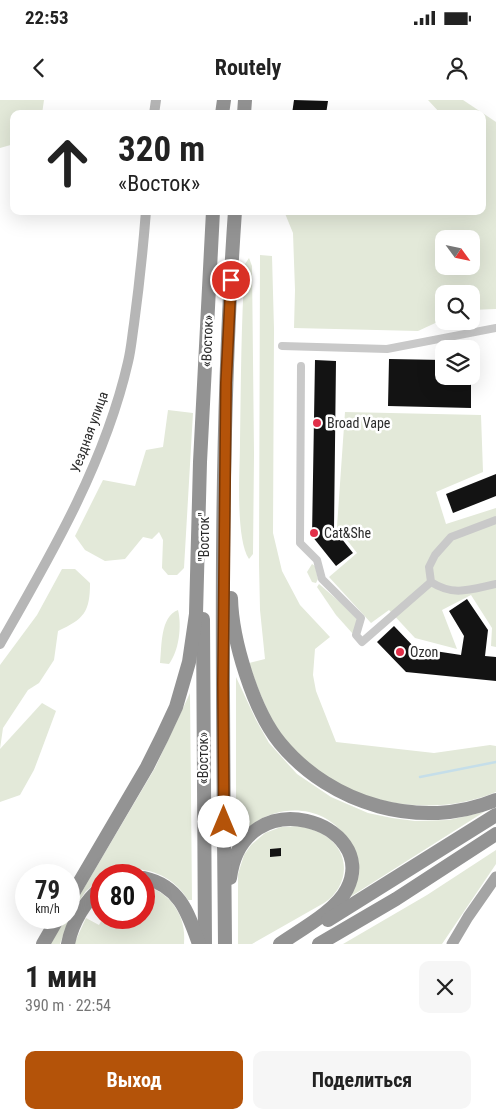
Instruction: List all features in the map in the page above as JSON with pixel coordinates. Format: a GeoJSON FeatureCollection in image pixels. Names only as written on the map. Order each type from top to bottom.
{"type":"FeatureCollection","features":[{"type":"Feature","properties":{"kind":"highway","name":"«Восток»"},"geometry":{"type":"LineString","coordinates":[[205,381],[213,215]]}},
{"type":"Feature","properties":{"kind":"highway","name":"«Восток»"},"geometry":{"type":"LineString","coordinates":[[226,383],[235,215]]}},
{"type":"Feature","properties":{"kind":"highway","name":"\"Восток\""},"geometry":{"type":"LineString","coordinates":[[203,692],[205,381]]}},
{"type":"Feature","properties":{"kind":"highway"},"geometry":{"type":"LineString","coordinates":[[80,881],[158,745],[176,707],[189,662],[195,628],[200,462],[205,381]]}},
{"type":"Feature","properties":{"kind":"highway"},"geometry":{"type":"LineString","coordinates":[[224,943],[223,683],[226,383]]}},
{"type":"Feature","properties":{"kind":"highway"},"geometry":{"type":"LineString","coordinates":[[226,383],[233,614],[243,662],[253,693],[272,731],[288,751],[310,773],[332,788],[367,803],[402,812],[438,813],[473,808],[496,800]]}},
{"type":"Feature","properties":{"kind":"highway","name":"«Восток»"},"geometry":{"type":"LineString","coordinates":[[203,692],[205,944]]}},
{"type":"Feature","properties":{"kind":"highway"},"geometry":{"type":"LineString","coordinates":[[286,944],[496,815]]}},
{"type":"Feature","properties":{"kind":"highway"},"geometry":{"type":"LineString","coordinates":[[224,943],[230,877],[233,863],[245,840],[258,829],[280,820],[294,818],[308,820],[331,831],[340,839],[348,852],[352,864],[351,876],[347,890],[342,897],[328,910],[280,944]]}},
{"type":"Feature","properties":{"kind":"highway"},"geometry":{"type":"LineString","coordinates":[[319,944],[403,894],[496,834]]}},
{"type":"Feature","properties":{"kind":"highway"},"geometry":{"type":"LineString","coordinates":[[155,881],[168,888],[179,899],[187,913],[199,944]]}},
{"type":"Feature","properties":{"kind":"highway"},"geometry":{"type":"LineString","coordinates":[[68,944],[69,937],[79,915],[90,898]]}},
{"type":"Feature","properties":{"kind":"highway"},"geometry":{"type":"LineString","coordinates":[[43,944],[52,929]]}},
{"type":"Feature","properties":{"kind":"main road"},"geometry":{"type":"LineString","coordinates":[[452,944],[468,917],[496,878]]}},
{"type":"Feature","properties":{"kind":"street","name":"Уездная улица"},"geometry":{"type":"LineString","coordinates":[[0,644],[51,555],[92,469],[108,427],[128,362],[138,295],[146,215]]}},
{"type":"Feature","properties":{"kind":"street"},"geometry":{"type":"LineString","coordinates":[[282,346],[387,349],[496,328]]}},
{"type":"Feature","properties":{"kind":"street"},"geometry":{"type":"LineString","coordinates":[[301,366],[300,543],[317,560],[322,579],[361,618],[356,635],[362,642],[431,582]]}},
{"type":"Feature","properties":{"kind":"street"},"geometry":{"type":"LineString","coordinates":[[496,520],[451,537],[435,555],[429,568],[431,582],[440,588],[460,592],[496,584]]}},
{"type":"Feature","properties":{"kind":"green space"},"geometry":{"type":"Polygon","coordinates":[[[0,100],[44,100],[43,110],[10,110],[10,145],[0,148],[0,100]]]}},
{"type":"Feature","properties":{"kind":"green space"},"geometry":{"type":"Polygon","coordinates":[[[428,100],[463,100],[478,110],[437,110],[428,100]]]}},
{"type":"Feature","properties":{"kind":"green space"},"geometry":{"type":"Polygon","coordinates":[[[486,115],[496,122],[496,309],[480,310],[480,285],[435,285],[435,323],[418,331],[294,328],[293,233],[286,215],[486,215],[486,115]]]}},
{"type":"Feature","properties":{"kind":"green space"},"geometry":{"type":"Polygon","coordinates":[[[260,255],[272,256],[274,329],[273,533],[282,571],[300,605],[330,637],[315,649],[313,675],[316,691],[336,742],[434,753],[490,745],[496,746],[496,792],[472,800],[447,804],[397,803],[372,797],[348,788],[326,776],[306,761],[289,745],[276,726],[266,706],[249,663],[265,659],[260,610],[259,564],[260,255]]]}},
{"type":"Feature","properties":{"kind":"green space"},"geometry":{"type":"Polygon","coordinates":[[[249,258],[252,266],[254,454],[253,554],[249,559],[242,536],[239,485],[241,353],[245,264],[249,258]]]}},
{"type":"Feature","properties":{"kind":"green space"},"geometry":{"type":"Polygon","coordinates":[[[168,410],[193,413],[184,568],[177,575],[168,575],[162,568],[163,540],[159,532],[152,539],[143,537],[125,559],[105,561],[85,550],[75,536],[103,480],[135,486],[146,450],[163,447],[168,410]]]}},
{"type":"Feature","properties":{"kind":"green space"},"geometry":{"type":"Polygon","coordinates":[[[345,412],[481,415],[483,472],[436,492],[446,524],[496,508],[496,647],[491,646],[492,628],[471,595],[442,610],[457,649],[415,638],[389,610],[371,623],[329,577],[357,553],[337,527],[345,412]]]}},
{"type":"Feature","properties":{"kind":"green space"},"geometry":{"type":"Polygon","coordinates":[[[312,564],[315,566],[318,579],[316,583],[312,582],[307,572],[312,564]]]}},
{"type":"Feature","properties":{"kind":"green space"},"geometry":{"type":"Polygon","coordinates":[[[62,569],[75,569],[90,583],[87,608],[74,623],[58,631],[54,660],[39,683],[28,690],[3,728],[0,749],[0,665],[37,615],[62,569]]]}},
{"type":"Feature","properties":{"kind":"green space"},"geometry":{"type":"Polygon","coordinates":[[[319,584],[358,620],[353,634],[336,615],[317,587],[319,584]]]}},
{"type":"Feature","properties":{"kind":"green space"},"geometry":{"type":"Polygon","coordinates":[[[178,610],[180,631],[175,652],[169,664],[160,663],[165,625],[172,614],[178,610]]]}},
{"type":"Feature","properties":{"kind":"green space"},"geometry":{"type":"Polygon","coordinates":[[[236,677],[269,743],[297,774],[331,797],[368,813],[415,821],[449,820],[484,812],[350,897],[357,882],[359,872],[359,862],[356,853],[346,837],[334,824],[321,816],[291,811],[276,813],[261,819],[236,839],[236,677]]]}},
{"type":"Feature","properties":{"kind":"green space"},"geometry":{"type":"Polygon","coordinates":[[[190,693],[192,900],[188,900],[176,885],[155,873],[155,864],[98,864],[155,768],[190,693]]]}},
{"type":"Feature","properties":{"kind":"green space"},"geometry":{"type":"Polygon","coordinates":[[[42,703],[56,711],[34,770],[20,795],[0,802],[0,749],[42,703]]]}},
{"type":"Feature","properties":{"kind":"green space"},"geometry":{"type":"Polygon","coordinates":[[[301,826],[324,835],[335,844],[343,862],[344,871],[338,888],[324,903],[252,944],[238,944],[238,874],[244,855],[251,845],[265,833],[281,827],[301,826]]]}},
{"type":"Feature","properties":{"kind":"green space"},"geometry":{"type":"Polygon","coordinates":[[[496,850],[496,864],[442,944],[343,944],[427,895],[496,850]]]}},
{"type":"Feature","properties":{"kind":"green space"},"geometry":{"type":"Polygon","coordinates":[[[90,878],[90,888],[80,900],[80,895],[90,878]]]}},
{"type":"Feature","properties":{"kind":"green space"},"geometry":{"type":"Polygon","coordinates":[[[155,889],[169,899],[180,915],[183,924],[184,944],[74,944],[86,918],[90,920],[90,929],[155,929],[155,889]]]}},
{"type":"Feature","properties":{"kind":"green space"},"geometry":{"type":"Polygon","coordinates":[[[59,929],[65,929],[60,944],[50,944],[59,929]]]}},
{"type":"Feature","properties":{"kind":"building"},"geometry":{"type":"Polygon","coordinates":[[[294,100],[328,101],[327,110],[293,110],[294,100]]]}},
{"type":"Feature","properties":{"kind":"building"},"geometry":{"type":"Polygon","coordinates":[[[389,359],[435,360],[435,385],[471,385],[471,408],[388,406],[389,359]]]}},
{"type":"Feature","properties":{"kind":"building"},"geometry":{"type":"Polygon","coordinates":[[[315,360],[336,361],[334,529],[353,553],[336,566],[312,536],[315,360]]]}},
{"type":"Feature","properties":{"kind":"building"},"geometry":{"type":"Polygon","coordinates":[[[496,474],[496,496],[453,513],[446,494],[496,474]]]}},
{"type":"Feature","properties":{"kind":"building"},"geometry":{"type":"Polygon","coordinates":[[[467,599],[488,630],[485,656],[496,657],[496,681],[406,672],[377,642],[394,626],[415,648],[461,655],[464,636],[449,611],[467,599]]]}},
{"type":"Feature","properties":{"kind":"building"},"geometry":{"type":"Polygon","coordinates":[[[281,848],[281,856],[270,857],[270,849],[281,848]]]}},
{"type":"Feature","properties":{"kind":"waterway"},"geometry":{"type":"LineString","coordinates":[[420,777],[496,762]]}},
{"type":"Feature","properties":{"kind":"place","name":"Broad Vape"},"geometry":{"type":"Point","coordinates":[317,423]}},
{"type":"Feature","properties":{"kind":"place","name":"Cat&She"},"geometry":{"type":"Point","coordinates":[314,533]}},
{"type":"Feature","properties":{"kind":"place","name":"Ozon"},"geometry":{"type":"Point","coordinates":[400,652]}},
{"type":"Feature","properties":{"kind":"route"},"geometry":{"type":"LineString","coordinates":[[224,822],[223,683],[226,383],[231,280]]}}]}
